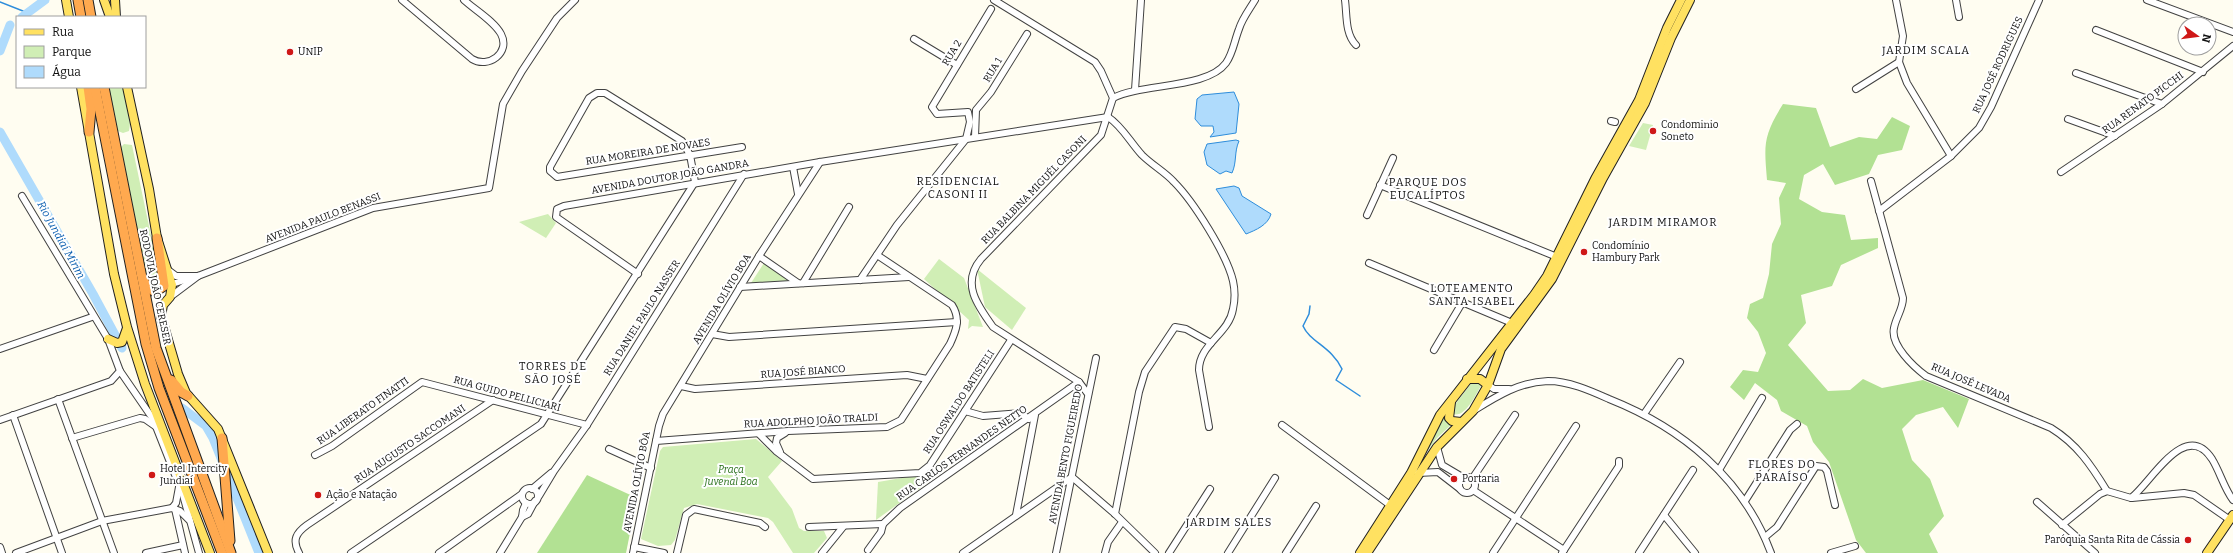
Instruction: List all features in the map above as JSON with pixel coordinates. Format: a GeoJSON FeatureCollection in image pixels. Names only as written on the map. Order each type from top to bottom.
{"type":"FeatureCollection","features":[{"type":"Feature","properties":{"kind":"highway"},"geometry":{"type":"LineString","coordinates":[[78,0],[81,16]]}},
{"type":"Feature","properties":{"kind":"highway"},"geometry":{"type":"LineString","coordinates":[[88,0],[91,16]]}},
{"type":"Feature","properties":{"kind":"highway"},"geometry":{"type":"LineString","coordinates":[[88,88],[91,109],[89,132]]}},
{"type":"Feature","properties":{"kind":"highway","name":"RODOVIA JOÃO CERESER"},"geometry":{"type":"LineString","coordinates":[[95,88],[141,323],[159,388],[171,420],[228,553]]}},
{"type":"Feature","properties":{"kind":"highway","name":"RODOVIA JOÃO CERESER"},"geometry":{"type":"LineString","coordinates":[[104,88],[156,348],[184,421],[228,553]]}},
{"type":"Feature","properties":{"kind":"highway"},"geometry":{"type":"LineString","coordinates":[[138,259],[147,287],[155,292],[168,286],[157,238]]}},
{"type":"Feature","properties":{"kind":"highway"},"geometry":{"type":"LineString","coordinates":[[156,348],[173,383],[181,392],[188,396]]}},
{"type":"Feature","properties":{"kind":"highway"},"geometry":{"type":"LineString","coordinates":[[222,442],[226,492],[228,553]]}},
{"type":"Feature","properties":{"kind":"main road"},"geometry":{"type":"LineString","coordinates":[[104,0],[110,16]]}},
{"type":"Feature","properties":{"kind":"main road"},"geometry":{"type":"LineString","coordinates":[[115,0],[116,16]]}},
{"type":"Feature","properties":{"kind":"main road"},"geometry":{"type":"LineString","coordinates":[[1360,553],[1411,473],[1440,414],[1534,295],[1557,257],[1595,179],[1639,100],[1667,28],[1684,2]]}},
{"type":"Feature","properties":{"kind":"main road"},"geometry":{"type":"LineString","coordinates":[[1367,553],[1418,473],[1437,447],[1473,411],[1488,385],[1501,349],[1552,279],[1603,178],[1635,123],[1684,2]]}},
{"type":"Feature","properties":{"kind":"main road"},"geometry":{"type":"LineString","coordinates":[[66,3],[69,16]]}},
{"type":"Feature","properties":{"kind":"main road"},"geometry":{"type":"LineString","coordinates":[[81,88],[114,274],[126,329],[145,384],[210,553]]}},
{"type":"Feature","properties":{"kind":"main road"},"geometry":{"type":"LineString","coordinates":[[128,88],[149,189],[157,238],[168,270],[170,297],[163,305],[161,316],[179,379],[188,396],[213,424],[222,442],[268,553]]}},
{"type":"Feature","properties":{"kind":"main road"},"geometry":{"type":"LineString","coordinates":[[110,340],[122,342],[126,329]]}},
{"type":"Feature","properties":{"kind":"main road"},"geometry":{"type":"LineString","coordinates":[[1467,378],[1480,379],[1488,385]]}},
{"type":"Feature","properties":{"kind":"main road"},"geometry":{"type":"LineString","coordinates":[[1452,399],[1449,410],[1449,418],[1452,421],[1461,422]]}},
{"type":"Feature","properties":{"kind":"main road"},"geometry":{"type":"LineString","coordinates":[[2207,553],[2231,517]]}},
{"type":"Feature","properties":{"kind":"street"},"geometry":{"type":"LineString","coordinates":[[402,0],[472,59],[482,63],[488,63],[501,52],[504,42],[502,36],[496,27],[464,0]]}},
{"type":"Feature","properties":{"kind":"street","name":"AVENIDA PAULO BENASSI"},"geometry":{"type":"LineString","coordinates":[[168,270],[176,276],[198,276],[373,208],[489,188],[503,104],[522,71],[557,18],[575,0]]}},
{"type":"Feature","properties":{"kind":"street"},"geometry":{"type":"LineString","coordinates":[[994,0],[1094,62],[1101,71],[1113,98],[1124,92],[1188,81],[1215,73],[1230,57],[1242,21],[1255,0]]}},
{"type":"Feature","properties":{"kind":"street"},"geometry":{"type":"LineString","coordinates":[[1135,90],[1141,0]]}},
{"type":"Feature","properties":{"kind":"street"},"geometry":{"type":"LineString","coordinates":[[1345,0],[1348,30],[1351,40],[1356,45]]}},
{"type":"Feature","properties":{"kind":"street"},"geometry":{"type":"LineString","coordinates":[[1896,0],[1903,36],[1899,62],[1907,84],[1951,156]]}},
{"type":"Feature","properties":{"kind":"street"},"geometry":{"type":"LineString","coordinates":[[1956,0],[1959,17]]}},
{"type":"Feature","properties":{"kind":"street","name":"RUA JOSÉ RODRIGUES"},"geometry":{"type":"LineString","coordinates":[[1879,211],[1951,156],[1979,128],[1991,107],[2038,0]]}},
{"type":"Feature","properties":{"kind":"street"},"geometry":{"type":"LineString","coordinates":[[2147,0],[2233,32]]}},
{"type":"Feature","properties":{"kind":"street","name":"RUA 2"},"geometry":{"type":"LineString","coordinates":[[972,113],[936,114],[932,107],[990,9]]}},
{"type":"Feature","properties":{"kind":"street"},"geometry":{"type":"LineString","coordinates":[[2096,30],[2203,72]]}},
{"type":"Feature","properties":{"kind":"street","name":"RUA 1"},"geometry":{"type":"LineString","coordinates":[[972,113],[992,92],[1027,34]]}},
{"type":"Feature","properties":{"kind":"street"},"geometry":{"type":"LineString","coordinates":[[914,39],[956,65]]}},
{"type":"Feature","properties":{"kind":"street","name":"RUA RENATO PICCHI"},"geometry":{"type":"LineString","coordinates":[[2061,172],[2162,104],[2233,46]]}},
{"type":"Feature","properties":{"kind":"street"},"geometry":{"type":"LineString","coordinates":[[1856,89],[1899,62]]}},
{"type":"Feature","properties":{"kind":"street"},"geometry":{"type":"LineString","coordinates":[[2076,73],[2162,104]]}},
{"type":"Feature","properties":{"kind":"street","name":"RUA MOREIRA DE NOVAES"},"geometry":{"type":"LineString","coordinates":[[690,155],[682,141],[612,96],[605,93],[597,93],[589,98],[552,161],[550,171],[557,177],[742,147]]}},
{"type":"Feature","properties":{"kind":"street","name":"RUA BALBINA MIGUÉL CASONI"},"geometry":{"type":"LineString","coordinates":[[1011,340],[993,327],[984,315],[970,283],[973,268],[1101,135],[1113,98]]}},
{"type":"Feature","properties":{"kind":"street"},"geometry":{"type":"LineString","coordinates":[[972,113],[975,137]]}},
{"type":"Feature","properties":{"kind":"street"},"geometry":{"type":"LineString","coordinates":[[860,280],[897,225],[966,139],[972,113]]}},
{"type":"Feature","properties":{"kind":"street"},"geometry":{"type":"LineString","coordinates":[[1108,117],[1116,123],[1131,143],[1149,162],[1173,181],[1185,194],[1228,266],[1233,282],[1234,308],[1231,319],[1225,329],[1211,343],[1199,361],[1199,370],[1209,426]]}},
{"type":"Feature","properties":{"kind":"street","name":"AVENIDA DOUTOR JOÃO GANDRA"},"geometry":{"type":"LineString","coordinates":[[638,274],[556,217],[555,214],[557,209],[564,206],[695,182],[1108,117]]}},
{"type":"Feature","properties":{"kind":"street"},"geometry":{"type":"LineString","coordinates":[[2068,119],[2115,136]]}},
{"type":"Feature","properties":{"kind":"street"},"geometry":{"type":"LineString","coordinates":[[351,553],[541,424],[638,274],[695,182],[690,155]]}},
{"type":"Feature","properties":{"kind":"street"},"geometry":{"type":"LineString","coordinates":[[1367,215],[1393,158]]}},
{"type":"Feature","properties":{"kind":"street"},"geometry":{"type":"LineString","coordinates":[[798,194],[820,162]]}},
{"type":"Feature","properties":{"kind":"street"},"geometry":{"type":"LineString","coordinates":[[793,167],[798,194]]}},
{"type":"Feature","properties":{"kind":"street","name":"RUA DANIEL PAULO NASSER"},"geometry":{"type":"LineString","coordinates":[[535,501],[554,471],[587,425],[744,174]]}},
{"type":"Feature","properties":{"kind":"street","name":"RUA JOSÉ LEVADA"},"geometry":{"type":"LineString","coordinates":[[1871,181],[1903,298],[1901,311],[1893,332],[1897,344],[1918,370],[1926,376],[2051,428],[2068,438],[2087,460],[2107,491]]}},
{"type":"Feature","properties":{"kind":"street"},"geometry":{"type":"LineString","coordinates":[[1380,185],[1557,257]]}},
{"type":"Feature","properties":{"kind":"street","name":"AVENIDA OLÍVIO BOA"},"geometry":{"type":"LineString","coordinates":[[663,414],[798,194]]}},
{"type":"Feature","properties":{"kind":"street"},"geometry":{"type":"LineString","coordinates":[[22,196],[92,317],[110,340],[119,368],[146,408],[155,426],[179,486],[199,553]]}},
{"type":"Feature","properties":{"kind":"street"},"geometry":{"type":"LineString","coordinates":[[800,283],[849,207]]}},
{"type":"Feature","properties":{"kind":"street"},"geometry":{"type":"LineString","coordinates":[[712,334],[729,337],[957,322],[957,313],[952,305],[877,255]]}},
{"type":"Feature","properties":{"kind":"street"},"geometry":{"type":"LineString","coordinates":[[759,256],[800,283]]}},
{"type":"Feature","properties":{"kind":"street"},"geometry":{"type":"LineString","coordinates":[[1369,263],[1512,323]]}},
{"type":"Feature","properties":{"kind":"street"},"geometry":{"type":"LineString","coordinates":[[168,286],[198,276]]}},
{"type":"Feature","properties":{"kind":"street"},"geometry":{"type":"LineString","coordinates":[[170,297],[198,276]]}},
{"type":"Feature","properties":{"kind":"street"},"geometry":{"type":"LineString","coordinates":[[740,287],[909,277]]}},
{"type":"Feature","properties":{"kind":"street"},"geometry":{"type":"LineString","coordinates":[[1434,350],[1462,303]]}},
{"type":"Feature","properties":{"kind":"street"},"geometry":{"type":"LineString","coordinates":[[0,349],[92,317]]}},
{"type":"Feature","properties":{"kind":"street","name":"RUA ADOLPHO JOÃO TRALDI"},"geometry":{"type":"LineString","coordinates":[[656,441],[788,431],[887,427],[895,424],[901,420],[950,344],[956,331],[957,322]]}},
{"type":"Feature","properties":{"kind":"street"},"geometry":{"type":"LineString","coordinates":[[1115,514],[1139,392],[1145,372],[1175,327],[1186,329],[1211,343]]}},
{"type":"Feature","properties":{"kind":"street"},"geometry":{"type":"LineString","coordinates":[[1011,340],[1079,382],[1088,394]]}},
{"type":"Feature","properties":{"kind":"street","name":"RUA OSWALDO BATISTELI"},"geometry":{"type":"LineString","coordinates":[[782,455],[806,475],[819,480],[920,473],[930,465],[1011,340]]}},
{"type":"Feature","properties":{"kind":"street","name":"AVENIDA BENTO FIGUEIREDO"},"geometry":{"type":"LineString","coordinates":[[1056,553],[1096,358]]}},
{"type":"Feature","properties":{"kind":"street"},"geometry":{"type":"LineString","coordinates":[[1644,414],[1680,362]]}},
{"type":"Feature","properties":{"kind":"street"},"geometry":{"type":"LineString","coordinates":[[0,420],[111,381],[119,368]]}},
{"type":"Feature","properties":{"kind":"street","name":"RUA JOSÉ BIANCO"},"geometry":{"type":"LineString","coordinates":[[681,386],[695,389],[908,375],[927,379]]}},
{"type":"Feature","properties":{"kind":"street"},"geometry":{"type":"LineString","coordinates":[[1488,385],[1494,389],[1509,389],[1531,383],[1549,381],[1567,383],[1596,393],[1644,414],[1664,425],[1690,443],[1719,470],[1745,501],[1765,537],[1771,553]]}},
{"type":"Feature","properties":{"kind":"street","name":"RUA GUIDO PELLICIARI"},"geometry":{"type":"LineString","coordinates":[[422,382],[587,425]]}},
{"type":"Feature","properties":{"kind":"street","name":"RUA LIBERATO FINATTI"},"geometry":{"type":"LineString","coordinates":[[315,455],[332,446],[422,382]]}},
{"type":"Feature","properties":{"kind":"street","name":"RUA CARLOS FERNANDES NETTO"},"geometry":{"type":"LineString","coordinates":[[868,550],[881,532],[883,524],[900,508],[1029,419],[1079,382]]}},
{"type":"Feature","properties":{"kind":"street"},"geometry":{"type":"LineString","coordinates":[[1473,411],[1509,389]]}},
{"type":"Feature","properties":{"kind":"street"},"geometry":{"type":"LineString","coordinates":[[1719,470],[1762,398]]}},
{"type":"Feature","properties":{"kind":"street"},"geometry":{"type":"LineString","coordinates":[[58,400],[114,553]]}},
{"type":"Feature","properties":{"kind":"street","name":"RUA AUGUSTO SACCOMANI"},"geometry":{"type":"LineString","coordinates":[[299,553],[295,544],[295,539],[297,534],[307,525],[493,400]]}},
{"type":"Feature","properties":{"kind":"street"},"geometry":{"type":"LineString","coordinates":[[965,410],[983,416],[1020,413],[1029,419]]}},
{"type":"Feature","properties":{"kind":"street","name":"AVENIDA OLÍVIO BÔA"},"geometry":{"type":"LineString","coordinates":[[634,550],[656,441],[663,414]]}},
{"type":"Feature","properties":{"kind":"street"},"geometry":{"type":"LineString","coordinates":[[1016,515],[1035,414]]}},
{"type":"Feature","properties":{"kind":"street"},"geometry":{"type":"LineString","coordinates":[[13,415],[62,553]]}},
{"type":"Feature","properties":{"kind":"street"},"geometry":{"type":"LineString","coordinates":[[1472,479],[1515,415]]}},
{"type":"Feature","properties":{"kind":"street"},"geometry":{"type":"LineString","coordinates":[[72,438],[140,418],[145,419],[155,426]]}},
{"type":"Feature","properties":{"kind":"street"},"geometry":{"type":"LineString","coordinates":[[1745,501],[1790,430],[1797,424]]}},
{"type":"Feature","properties":{"kind":"street"},"geometry":{"type":"LineString","coordinates":[[1282,425],[1390,505]]}},
{"type":"Feature","properties":{"kind":"street"},"geometry":{"type":"LineString","coordinates":[[1493,553],[1576,426]]}},
{"type":"Feature","properties":{"kind":"street"},"geometry":{"type":"LineString","coordinates":[[782,455],[776,443],[777,438],[788,431]]}},
{"type":"Feature","properties":{"kind":"street"},"geometry":{"type":"LineString","coordinates":[[759,434],[782,455]]}},
{"type":"Feature","properties":{"kind":"street"},"geometry":{"type":"LineString","coordinates":[[2131,498],[2179,448],[2187,446],[2204,450],[2212,459],[2233,500]]}},
{"type":"Feature","properties":{"kind":"street"},"geometry":{"type":"LineString","coordinates":[[1437,447],[1442,465],[1464,478],[1472,479]]}},
{"type":"Feature","properties":{"kind":"street"},"geometry":{"type":"LineString","coordinates":[[609,449],[651,468]]}},
{"type":"Feature","properties":{"kind":"street"},"geometry":{"type":"LineString","coordinates":[[1473,490],[1563,551],[1619,466],[1619,461]]}},
{"type":"Feature","properties":{"kind":"street"},"geometry":{"type":"LineString","coordinates":[[1438,472],[1442,465]]}},
{"type":"Feature","properties":{"kind":"street"},"geometry":{"type":"LineString","coordinates":[[1765,537],[1777,527],[1816,466],[1824,467],[1827,471],[1835,505]]}},
{"type":"Feature","properties":{"kind":"street"},"geometry":{"type":"LineString","coordinates":[[1639,553],[1693,470]]}},
{"type":"Feature","properties":{"kind":"street","name":"RUA DANIEL PAULO NASSER"},"geometry":{"type":"LineString","coordinates":[[439,553],[522,494],[532,489],[554,471]]}},
{"type":"Feature","properties":{"kind":"street"},"geometry":{"type":"LineString","coordinates":[[1418,473],[1438,472],[1466,493],[1473,490],[1475,484],[1472,479]]}},
{"type":"Feature","properties":{"kind":"street"},"geometry":{"type":"LineString","coordinates":[[963,553],[1072,477],[1115,514],[1155,553]]}},
{"type":"Feature","properties":{"kind":"street"},"geometry":{"type":"LineString","coordinates":[[1228,553],[1275,478]]}},
{"type":"Feature","properties":{"kind":"street"},"geometry":{"type":"LineString","coordinates":[[1460,489],[1460,482],[1464,478]]}},
{"type":"Feature","properties":{"kind":"street"},"geometry":{"type":"LineString","coordinates":[[179,486],[176,503],[173,508],[185,553]]}},
{"type":"Feature","properties":{"kind":"street"},"geometry":{"type":"LineString","coordinates":[[1169,553],[1210,488]]}},
{"type":"Feature","properties":{"kind":"street"},"geometry":{"type":"LineString","coordinates":[[532,489],[538,491],[539,496]]}},
{"type":"Feature","properties":{"kind":"street"},"geometry":{"type":"LineString","coordinates":[[2062,525],[2100,494],[2107,491],[2131,498],[2184,493],[2194,495],[2231,517]]}},
{"type":"Feature","properties":{"kind":"street"},"geometry":{"type":"LineString","coordinates":[[500,553],[522,517],[525,503],[522,494]]}},
{"type":"Feature","properties":{"kind":"street"},"geometry":{"type":"LineString","coordinates":[[507,506],[535,501]]}},
{"type":"Feature","properties":{"kind":"street"},"geometry":{"type":"LineString","coordinates":[[522,517],[528,514],[535,501]]}},
{"type":"Feature","properties":{"kind":"street"},"geometry":{"type":"LineString","coordinates":[[2037,502],[2094,553]]}},
{"type":"Feature","properties":{"kind":"street"},"geometry":{"type":"LineString","coordinates":[[1286,553],[1316,506]]}},
{"type":"Feature","properties":{"kind":"street"},"geometry":{"type":"LineString","coordinates":[[16,553],[102,521],[173,508],[190,521]]}},
{"type":"Feature","properties":{"kind":"street"},"geometry":{"type":"LineString","coordinates":[[677,553],[686,515],[690,510],[694,509],[760,523],[766,527]]}},
{"type":"Feature","properties":{"kind":"street"},"geometry":{"type":"LineString","coordinates":[[1664,515],[1695,553]]}},
{"type":"Feature","properties":{"kind":"street"},"geometry":{"type":"LineString","coordinates":[[1105,553],[1108,542],[1122,522]]}},
{"type":"Feature","properties":{"kind":"street"},"geometry":{"type":"LineString","coordinates":[[809,527],[843,527],[883,524]]}},
{"type":"Feature","properties":{"kind":"street"},"geometry":{"type":"LineString","coordinates":[[822,553],[843,527]]}},
{"type":"Feature","properties":{"kind":"street"},"geometry":{"type":"LineString","coordinates":[[146,553],[183,545]]}},
{"type":"Feature","properties":{"kind":"street"},"geometry":{"type":"LineString","coordinates":[[1831,553],[1855,546]]}},
{"type":"Feature","properties":{"kind":"street"},"geometry":{"type":"LineString","coordinates":[[0,547],[2,553]]}},
{"type":"Feature","properties":{"kind":"street"},"geometry":{"type":"LineString","coordinates":[[634,550],[664,553]]}},
{"type":"Feature","properties":{"kind":"green space"},"geometry":{"type":"Polygon","coordinates":[[[109,88],[123,88],[130,124],[129,131],[123,133],[118,131],[109,88]]]}},
{"type":"Feature","properties":{"kind":"green space"},"geometry":{"type":"Polygon","coordinates":[[[1783,104],[1816,108],[1830,147],[1859,137],[1877,139],[1892,117],[1910,126],[1902,150],[1878,155],[1869,174],[1835,185],[1823,164],[1804,175],[1799,199],[1822,212],[1845,215],[1851,240],[1878,238],[1878,248],[1841,265],[1832,286],[1801,295],[1806,323],[1788,345],[1828,391],[1850,390],[1863,379],[1882,388],[1923,380],[1969,399],[1958,428],[1943,407],[1916,415],[1902,429],[1912,460],[1930,479],[1944,516],[1929,534],[1938,553],[1866,553],[1856,540],[1829,462],[1813,442],[1807,426],[1781,411],[1777,400],[1755,383],[1744,400],[1730,387],[1743,370],[1758,372],[1766,353],[1758,332],[1747,318],[1750,304],[1763,298],[1769,274],[1772,244],[1781,224],[1779,198],[1786,183],[1767,180],[1765,149],[1768,133],[1783,104]]]}},
{"type":"Feature","properties":{"kind":"green space"},"geometry":{"type":"Polygon","coordinates":[[[1643,123],[1653,125],[1646,150],[1629,146],[1643,123]]]}},
{"type":"Feature","properties":{"kind":"green space"},"geometry":{"type":"Polygon","coordinates":[[[124,144],[132,145],[158,269],[154,277],[149,276],[146,272],[121,147],[124,144]]]}},
{"type":"Feature","properties":{"kind":"green space"},"geometry":{"type":"Polygon","coordinates":[[[548,214],[556,223],[546,238],[519,222],[548,214]]]}},
{"type":"Feature","properties":{"kind":"green space"},"geometry":{"type":"Polygon","coordinates":[[[939,259],[964,278],[983,327],[972,326],[968,329],[969,320],[924,279],[939,259]]]}},
{"type":"Feature","properties":{"kind":"green space"},"geometry":{"type":"Polygon","coordinates":[[[764,263],[790,282],[751,283],[764,263]]]}},
{"type":"Feature","properties":{"kind":"green space"},"geometry":{"type":"Polygon","coordinates":[[[977,269],[1026,308],[1012,330],[985,307],[977,269]]]}},
{"type":"Feature","properties":{"kind":"green space"},"geometry":{"type":"Polygon","coordinates":[[[1473,381],[1479,383],[1481,386],[1473,400],[1462,413],[1453,414],[1453,407],[1473,381]]]}},
{"type":"Feature","properties":{"kind":"green space"},"geometry":{"type":"Polygon","coordinates":[[[1443,416],[1451,425],[1437,438],[1425,454],[1443,416]]]}},
{"type":"Feature","properties":{"kind":"green space","name":"Praça Juvenal Boa"},"geometry":{"type":"Polygon","coordinates":[[[756,439],[782,461],[768,477],[792,509],[799,528],[804,531],[824,531],[827,538],[814,553],[793,553],[773,522],[768,518],[697,504],[684,508],[675,540],[671,545],[658,546],[641,539],[660,451],[663,447],[756,439]]]}},
{"type":"Feature","properties":{"kind":"green space"},"geometry":{"type":"Polygon","coordinates":[[[931,473],[934,478],[876,520],[878,482],[931,473]]]}},
{"type":"Feature","properties":{"kind":"green space"},"geometry":{"type":"Polygon","coordinates":[[[587,475],[637,498],[626,553],[537,553],[587,475]]]}},
{"type":"Feature","properties":{"kind":"water"},"geometry":{"type":"Polygon","coordinates":[[[1234,92],[1239,104],[1236,133],[1210,137],[1214,132],[1213,126],[1201,126],[1195,119],[1197,99],[1202,95],[1234,92]]]}},
{"type":"Feature","properties":{"kind":"water"},"geometry":{"type":"Polygon","coordinates":[[[1236,140],[1239,141],[1236,149],[1232,173],[1226,171],[1220,174],[1207,165],[1204,152],[1207,144],[1236,140]]]}},
{"type":"Feature","properties":{"kind":"water"},"geometry":{"type":"Polygon","coordinates":[[[1234,186],[1239,188],[1242,196],[1271,214],[1267,221],[1258,229],[1246,234],[1216,189],[1234,186]]]}},
{"type":"Feature","properties":{"kind":"waterway"},"geometry":{"type":"LineString","coordinates":[[23,16],[45,0]]}},
{"type":"Feature","properties":{"kind":"waterway"},"geometry":{"type":"LineString","coordinates":[[0,2],[28,13]]}},
{"type":"Feature","properties":{"kind":"waterway","name":"Rio Jundiaí Mirim"},"geometry":{"type":"LineString","coordinates":[[0,51],[10,25]]}},
{"type":"Feature","properties":{"kind":"waterway","name":"Rio Jundiaí Mirim"},"geometry":{"type":"LineString","coordinates":[[0,132],[93,294],[122,348]]}},
{"type":"Feature","properties":{"kind":"waterway"},"geometry":{"type":"LineString","coordinates":[[1310,306],[1309,314],[1303,326],[1306,332],[1338,361],[1342,369],[1336,380],[1360,396]]}},
{"type":"Feature","properties":{"kind":"waterway","name":"Rio Jundiaí Mirim"},"geometry":{"type":"LineString","coordinates":[[182,408],[206,426],[213,438],[259,553]]}},
{"type":"Feature","properties":{"kind":"place","name":"UNIP"},"geometry":{"type":"Point","coordinates":[290,52]}},
{"type":"Feature","properties":{"kind":"place","name":"Condominio Soneto"},"geometry":{"type":"Point","coordinates":[1653,131]}},
{"type":"Feature","properties":{"kind":"place","name":"Condomínio Hambury Park"},"geometry":{"type":"Point","coordinates":[1584,252]}},
{"type":"Feature","properties":{"kind":"place","name":"Hotel Intercity Jundiaí"},"geometry":{"type":"Point","coordinates":[152,475]}},
{"type":"Feature","properties":{"kind":"place","name":"Portaria"},"geometry":{"type":"Point","coordinates":[1454,479]}},
{"type":"Feature","properties":{"kind":"place","name":"Ação e Natação"},"geometry":{"type":"Point","coordinates":[318,495]}},
{"type":"Feature","properties":{"kind":"place","name":"Paróquia Santa Rita de Cássia"},"geometry":{"type":"Point","coordinates":[2188,540]}},
{"type":"Feature","properties":{"kind":"district","name":"JARDIM SCALA"},"geometry":{"type":"Point","coordinates":[1926,50]}},
{"type":"Feature","properties":{"kind":"district","name":"RESIDENCIAL CASONI II"},"geometry":{"type":"Point","coordinates":[958,187]}},
{"type":"Feature","properties":{"kind":"district","name":"PARQUE DOS EUCALÍPTOS"},"geometry":{"type":"Point","coordinates":[1428,188]}},
{"type":"Feature","properties":{"kind":"district","name":"JARDIM MIRAMOR"},"geometry":{"type":"Point","coordinates":[1663,222]}},
{"type":"Feature","properties":{"kind":"district","name":"LOTEAMENTO SANTA ISABEL"},"geometry":{"type":"Point","coordinates":[1472,294]}},
{"type":"Feature","properties":{"kind":"district","name":"TORRES DE SÃO JOSÉ"},"geometry":{"type":"Point","coordinates":[553,372]}},
{"type":"Feature","properties":{"kind":"district","name":"FLORES DO PARAÍSO"},"geometry":{"type":"Point","coordinates":[1782,470]}},
{"type":"Feature","properties":{"kind":"district","name":"JARDIM SALES"},"geometry":{"type":"Point","coordinates":[1229,522]}}]}
